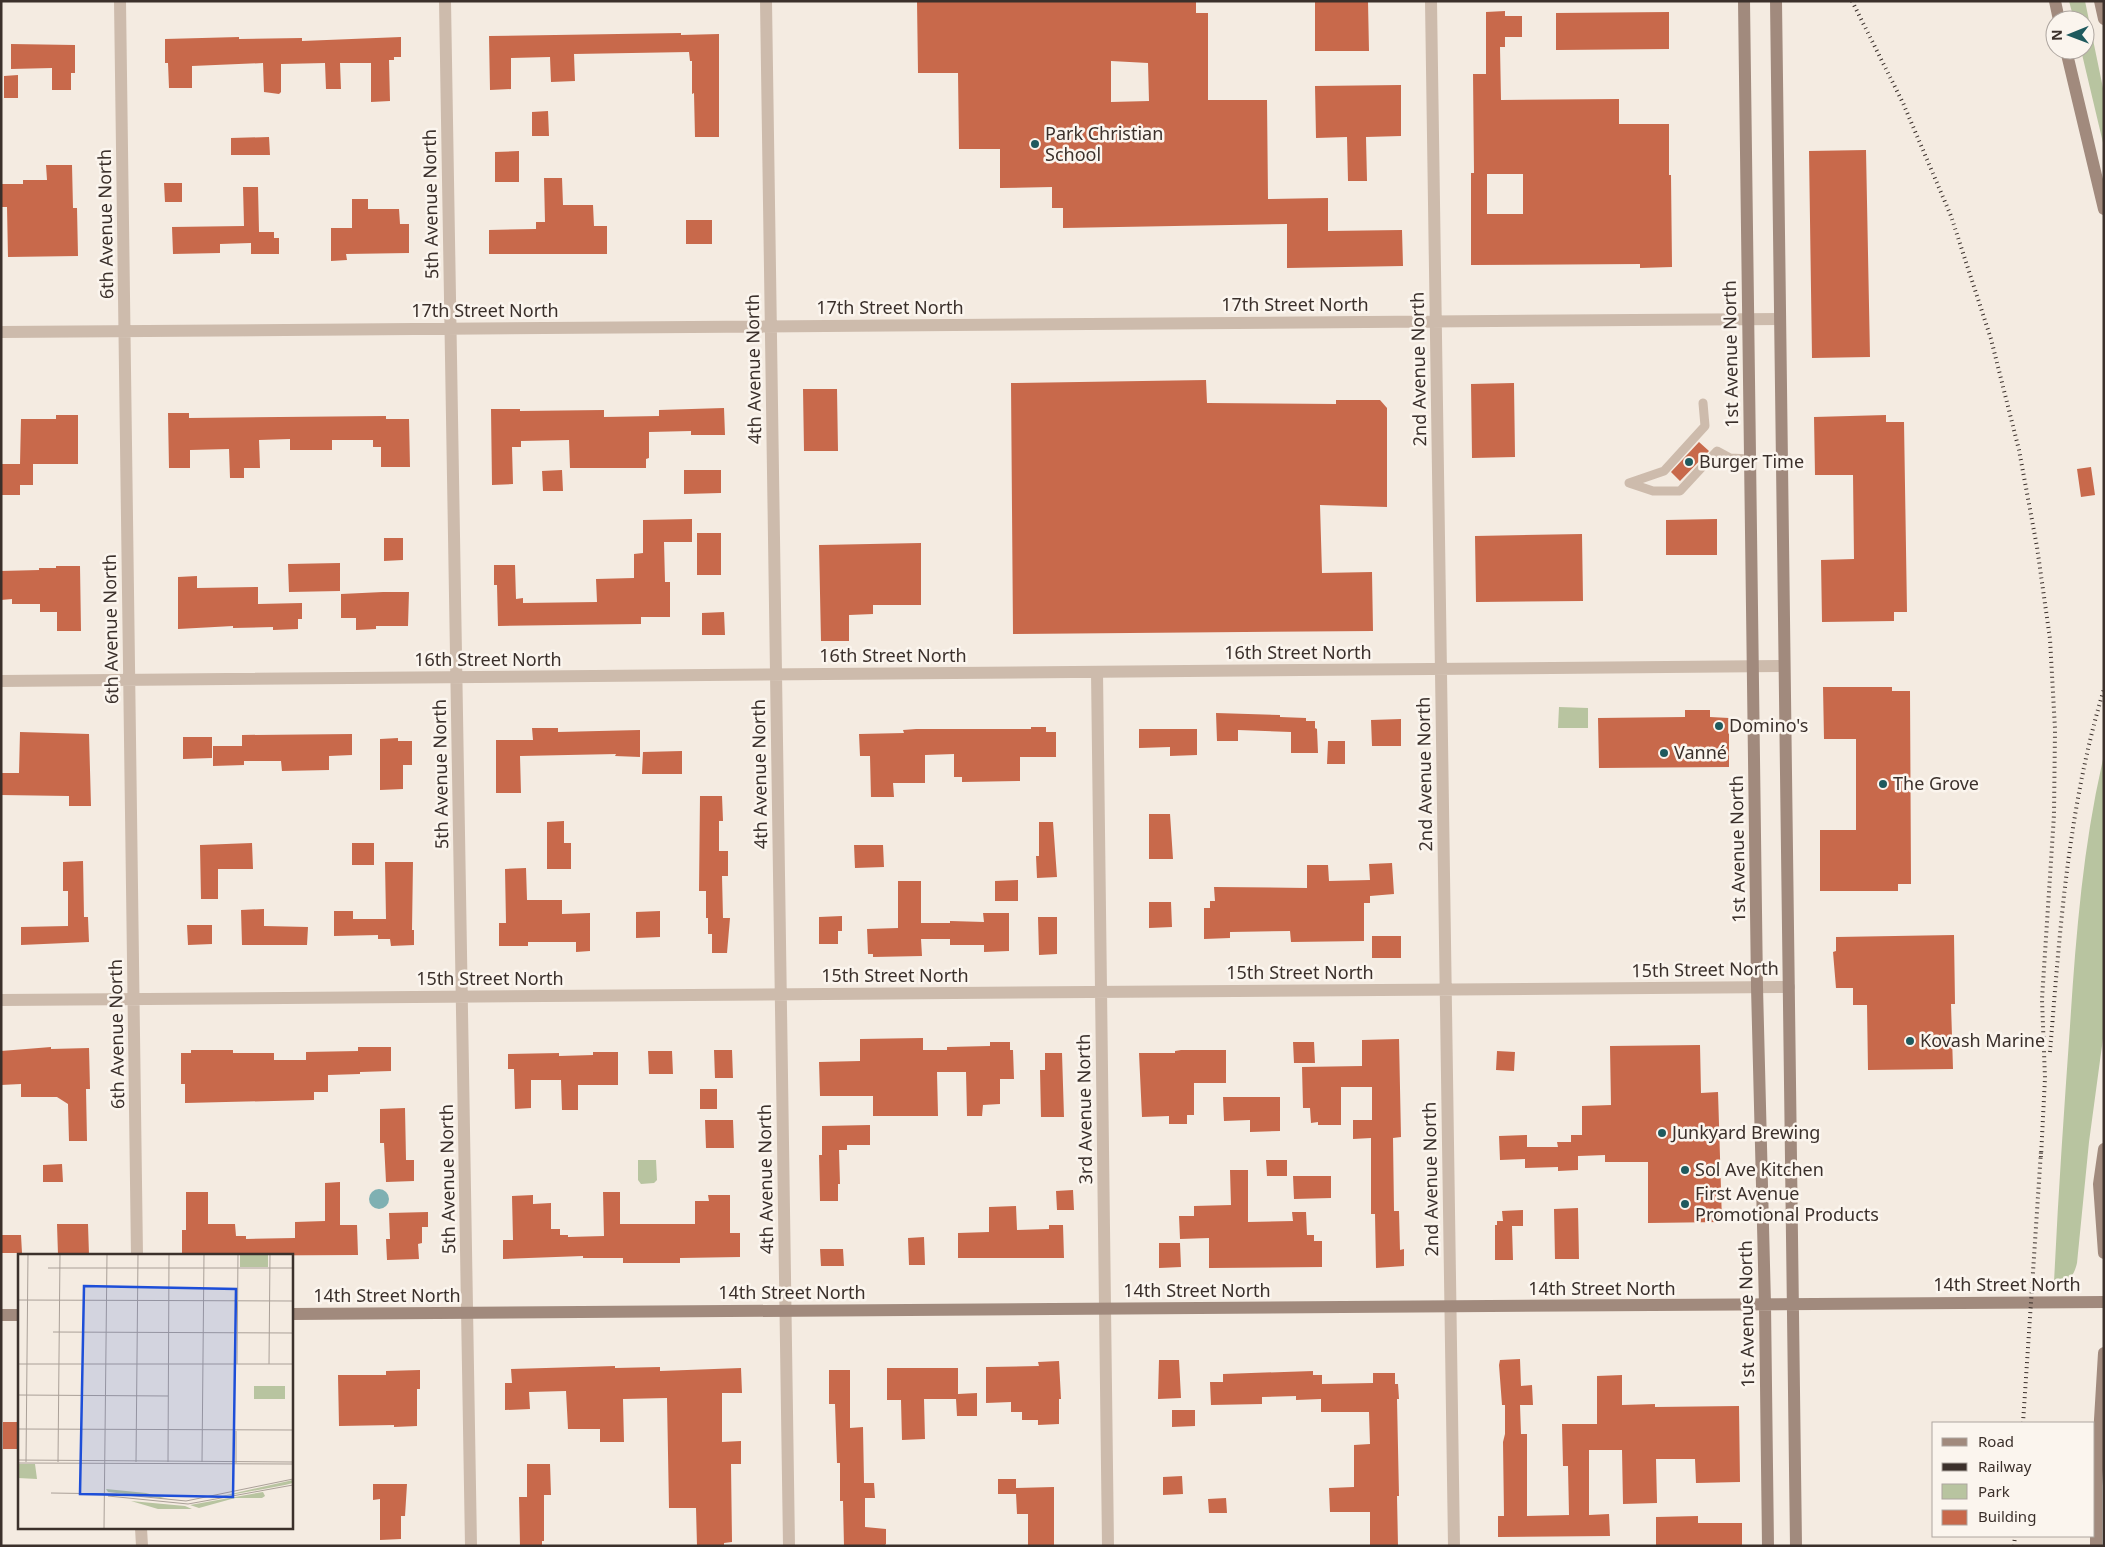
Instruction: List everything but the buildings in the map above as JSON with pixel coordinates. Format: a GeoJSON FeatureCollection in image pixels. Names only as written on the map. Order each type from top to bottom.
{"type":"FeatureCollection","features":[{"type":"Feature","properties":{"kind":"main road","name":"1st Avenue North"},"geometry":{"type":"LineString","coordinates":[[1744,1],[1757,987],[1765,1305],[1768,1546]]}},
{"type":"Feature","properties":{"kind":"main road"},"geometry":{"type":"LineString","coordinates":[[1776,1],[1796,1546]]}},
{"type":"Feature","properties":{"kind":"main road"},"geometry":{"type":"LineString","coordinates":[[2100,1],[2104,19]]}},
{"type":"Feature","properties":{"kind":"main road"},"geometry":{"type":"LineString","coordinates":[[2068,60],[2104,209]]}},
{"type":"Feature","properties":{"kind":"main road"},"geometry":{"type":"LineString","coordinates":[[2104,1149],[2099,1184],[2104,1254]]}},
{"type":"Feature","properties":{"kind":"main road","name":"14th Street North"},"geometry":{"type":"LineString","coordinates":[[292,1314],[2104,1302]]}},
{"type":"Feature","properties":{"kind":"main road"},"geometry":{"type":"LineString","coordinates":[[1,1315],[18,1315]]}},
{"type":"Feature","properties":{"kind":"main road"},"geometry":{"type":"LineString","coordinates":[[2096,1546],[2096,1486],[2104,1354]]}},
{"type":"Feature","properties":{"kind":"street","name":"6th Avenue North"},"geometry":{"type":"LineString","coordinates":[[120,1],[137,1254]]}},
{"type":"Feature","properties":{"kind":"street","name":"5th Avenue North"},"geometry":{"type":"LineString","coordinates":[[445,1],[471,1546]]}},
{"type":"Feature","properties":{"kind":"street","name":"4th Avenue North"},"geometry":{"type":"LineString","coordinates":[[766,1],[789,1546]]}},
{"type":"Feature","properties":{"kind":"street","name":"2nd Avenue North"},"geometry":{"type":"LineString","coordinates":[[1430,1],[1454,1546]]}},
{"type":"Feature","properties":{"kind":"street","name":"17th Street North"},"geometry":{"type":"LineString","coordinates":[[1,332],[1780,319]]}},
{"type":"Feature","properties":{"kind":"street","name":"16th Street North"},"geometry":{"type":"LineString","coordinates":[[1,681],[1784,666]]}},
{"type":"Feature","properties":{"kind":"street","name":"3rd Avenue North"},"geometry":{"type":"LineString","coordinates":[[1097,672],[1108,1546]]}},
{"type":"Feature","properties":{"kind":"street","name":"15th Street North"},"geometry":{"type":"LineString","coordinates":[[1,1000],[1788,987]]}},
{"type":"Feature","properties":{"kind":"street"},"geometry":{"type":"LineString","coordinates":[[142,1530],[142,1546]]}},
{"type":"Feature","properties":{"kind":"lane"},"geometry":{"type":"LineString","coordinates":[[1704,403],[1705,426],[1664,471],[1629,483],[1653,491],[1680,491],[1717,451],[1730,458],[1750,459]]}},
{"type":"Feature","properties":{"kind":"green space"},"geometry":{"type":"Polygon","coordinates":[[[2069,1],[2085,1],[2087,10],[2071,10],[2069,1]]]}},
{"type":"Feature","properties":{"kind":"green space"},"geometry":{"type":"Polygon","coordinates":[[[2095,49],[2104,93],[2104,147],[2083,60],[2095,60],[2095,49]]]}},
{"type":"Feature","properties":{"kind":"green space"},"geometry":{"type":"Polygon","coordinates":[[[1559,707],[1588,708],[1588,728],[1558,728],[1559,707]]]}},
{"type":"Feature","properties":{"kind":"green space"},"geometry":{"type":"Polygon","coordinates":[[[2104,755],[2104,1031],[2089,1142],[2077,1263],[2070,1278],[2054,1283],[2063,1122],[2078,924],[2091,822],[2104,755]]]}},
{"type":"Feature","properties":{"kind":"green space"},"geometry":{"type":"Polygon","coordinates":[[[638,1160],[656,1160],[657,1180],[654,1183],[641,1184],[638,1180],[638,1160]]]}},
{"type":"Feature","properties":{"kind":"water"},"geometry":{"type":"Polygon","coordinates":[[[379,1189],[386,1192],[389,1199],[386,1206],[379,1209],[372,1206],[369,1199],[372,1192],[379,1189]]]}},
{"type":"Feature","properties":{"kind":"railway"},"geometry":{"type":"LineString","coordinates":[[1852,1],[1903,103],[1951,216],[1991,339],[2019,450],[2037,547],[2050,639],[2055,729],[2054,815],[2042,999],[2045,1078],[2041,1157]]}},
{"type":"Feature","properties":{"kind":"railway"},"geometry":{"type":"LineString","coordinates":[[2050,1052],[2067,869],[2082,778],[2104,689]]}},
{"type":"Feature","properties":{"kind":"railway"},"geometry":{"type":"LineString","coordinates":[[2023,1422],[2041,1151]]}},
{"type":"Feature","properties":{"kind":"railway"},"geometry":{"type":"LineString","coordinates":[[2014,1546],[2015,1537]]}},
{"type":"Feature","properties":{"kind":"place","name":"Park Christian School"},"geometry":{"type":"Point","coordinates":[1035,144]}},
{"type":"Feature","properties":{"kind":"place","name":"Burger Time"},"geometry":{"type":"Point","coordinates":[1689,462]}},
{"type":"Feature","properties":{"kind":"place","name":"Domino's"},"geometry":{"type":"Point","coordinates":[1719,726]}},
{"type":"Feature","properties":{"kind":"place","name":"Vanné"},"geometry":{"type":"Point","coordinates":[1664,753]}},
{"type":"Feature","properties":{"kind":"place","name":"The Grove"},"geometry":{"type":"Point","coordinates":[1883,784]}},
{"type":"Feature","properties":{"kind":"place","name":"Kovash Marine"},"geometry":{"type":"Point","coordinates":[1910,1041]}},
{"type":"Feature","properties":{"kind":"place","name":"Junkyard Brewing"},"geometry":{"type":"Point","coordinates":[1662,1133]}},
{"type":"Feature","properties":{"kind":"place","name":"Sol Ave Kitchen"},"geometry":{"type":"Point","coordinates":[1685,1170]}},
{"type":"Feature","properties":{"kind":"place","name":"First Avenue Promotional Products"},"geometry":{"type":"Point","coordinates":[1685,1204]}}]}
